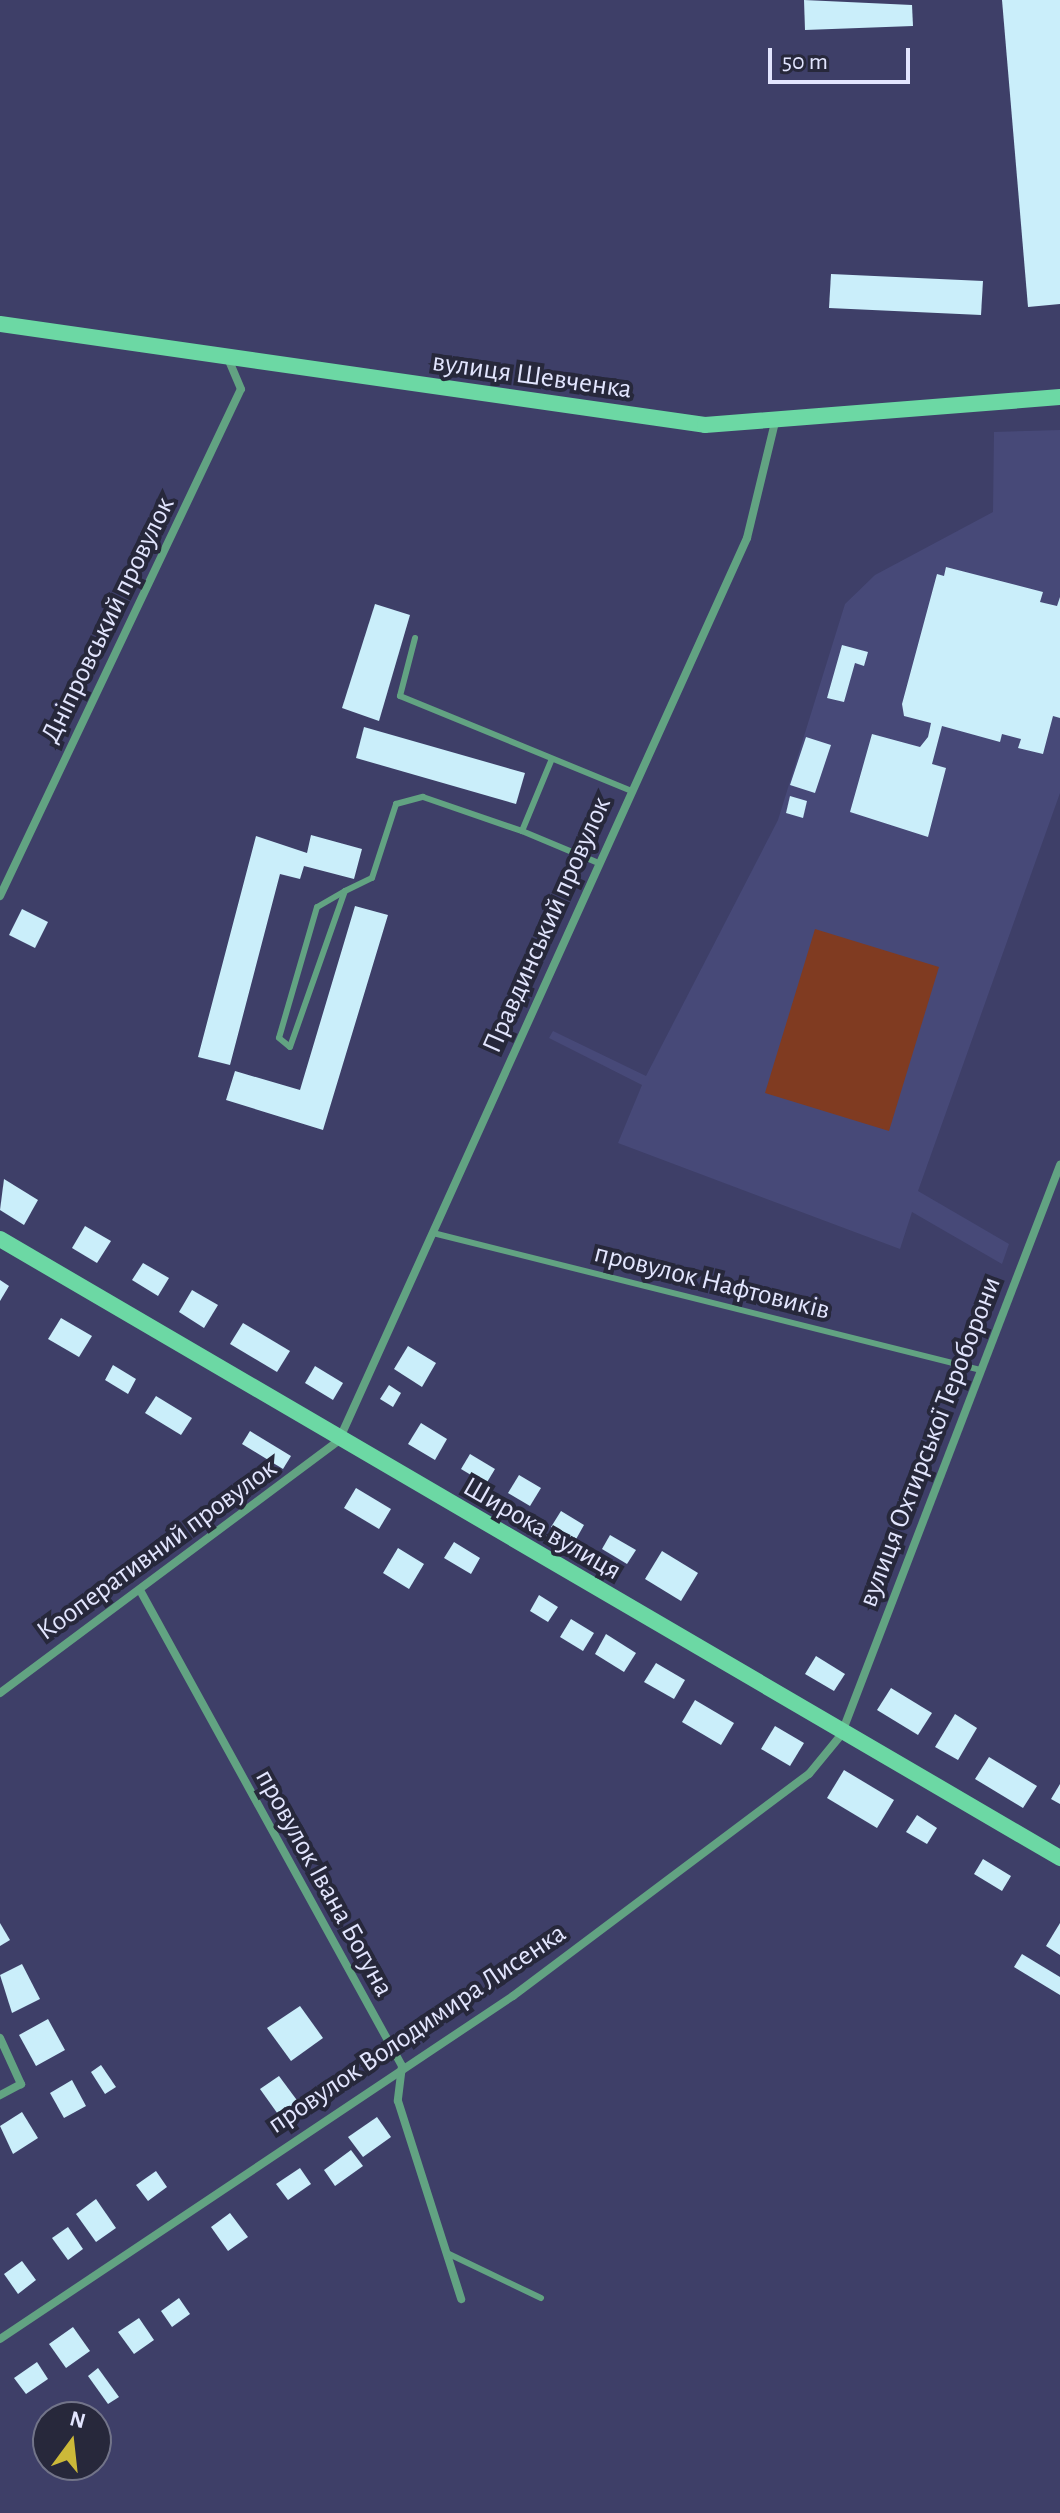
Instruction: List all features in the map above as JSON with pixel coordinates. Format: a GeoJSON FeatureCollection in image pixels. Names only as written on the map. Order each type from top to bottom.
{"type":"FeatureCollection","features":[{"type":"Feature","properties":{"kind":"street","name":"вулиця Шевченка"},"geometry":{"type":"LineString","coordinates":[[0,324],[229,361],[705,425],[775,422],[1060,397]]}},
{"type":"Feature","properties":{"kind":"street","name":"Дніпровський провулок"},"geometry":{"type":"LineString","coordinates":[[0,896],[241,389],[229,361]]}},
{"type":"Feature","properties":{"kind":"street","name":"Правдинський провулок"},"geometry":{"type":"LineString","coordinates":[[339,1440],[596,862],[632,791],[747,538],[775,422]]}},
{"type":"Feature","properties":{"kind":"street","name":"вулиця Охтирської Тероборони"},"geometry":{"type":"LineString","coordinates":[[841,1735],[1060,1165]]}},
{"type":"Feature","properties":{"kind":"street","name":"Широка вулиця"},"geometry":{"type":"LineString","coordinates":[[0,1239],[841,1735],[1060,1858]]}},
{"type":"Feature","properties":{"kind":"street","name":"Кооперативний провулок"},"geometry":{"type":"LineString","coordinates":[[0,1693],[141,1592],[339,1440]]}},
{"type":"Feature","properties":{"kind":"street","name":"провулок Івана Богуна"},"geometry":{"type":"LineString","coordinates":[[141,1592],[402,2066]]}},
{"type":"Feature","properties":{"kind":"street","name":"провулок Володимира Лисенка"},"geometry":{"type":"LineString","coordinates":[[0,2339],[614,1924],[809,1774],[841,1735]]}},
{"type":"Feature","properties":{"kind":"street"},"geometry":{"type":"LineString","coordinates":[[0,2038],[21,2084],[0,2095]]}},
{"type":"Feature","properties":{"kind":"street"},"geometry":{"type":"LineString","coordinates":[[402,2066],[398,2101],[461,2299]]}},
{"type":"Feature","properties":{"kind":"lane"},"geometry":{"type":"LineString","coordinates":[[415,638],[400,696],[551,761],[632,791]]}},
{"type":"Feature","properties":{"kind":"lane"},"geometry":{"type":"LineString","coordinates":[[522,831],[551,761]]}},
{"type":"Feature","properties":{"kind":"lane"},"geometry":{"type":"LineString","coordinates":[[345,891],[298,1035],[290,1047],[279,1038],[317,907],[345,891],[372,878],[396,804],[423,797],[522,831],[596,862]]}},
{"type":"Feature","properties":{"kind":"lane","name":"провулок Нафтовиків"},"geometry":{"type":"LineString","coordinates":[[433,1233],[981,1370]]}},
{"type":"Feature","properties":{"kind":"lane"},"geometry":{"type":"LineString","coordinates":[[449,2254],[541,2298]]}},
{"type":"Feature","properties":{"kind":"shaded area"},"geometry":{"type":"Polygon","coordinates":[[[1060,430],[1060,793],[918,1191],[1009,1244],[1002,1264],[912,1212],[900,1249],[618,1143],[642,1085],[549,1038],[553,1031],[646,1076],[778,820],[845,604],[875,575],[993,512],[994,432],[1060,430]]]}},
{"type":"Feature","properties":{"kind":"shaded area"},"geometry":{"type":"Polygon","coordinates":[[[815,929],[939,967],[889,1131],[765,1093],[815,929]]]}},
{"type":"Feature","properties":{"kind":"building"},"geometry":{"type":"Polygon","coordinates":[[[804,0],[912,5],[913,26],[805,30],[804,0]]]}},
{"type":"Feature","properties":{"kind":"building"},"geometry":{"type":"Polygon","coordinates":[[[1002,0],[1060,0],[1060,304],[1028,307],[1002,0]]]}},
{"type":"Feature","properties":{"kind":"building"},"geometry":{"type":"Polygon","coordinates":[[[831,274],[983,281],[981,315],[829,308],[831,274]]]}},
{"type":"Feature","properties":{"kind":"building"},"geometry":{"type":"Polygon","coordinates":[[[946,567],[1043,592],[1040,602],[1057,606],[1060,597],[1060,718],[1053,716],[1043,754],[1018,748],[1021,739],[1002,734],[1000,742],[942,726],[932,764],[946,768],[928,837],[850,812],[872,734],[920,747],[928,737],[931,723],[904,716],[902,704],[937,574],[944,576],[946,567]]]}},
{"type":"Feature","properties":{"kind":"building"},"geometry":{"type":"Polygon","coordinates":[[[375,604],[410,615],[379,721],[342,708],[375,604]]]}},
{"type":"Feature","properties":{"kind":"building"},"geometry":{"type":"Polygon","coordinates":[[[842,645],[868,652],[864,666],[855,663],[844,702],[827,698],[842,645]]]}},
{"type":"Feature","properties":{"kind":"building"},"geometry":{"type":"Polygon","coordinates":[[[364,727],[525,773],[516,804],[356,758],[364,727]]]}},
{"type":"Feature","properties":{"kind":"building"},"geometry":{"type":"Polygon","coordinates":[[[806,737],[831,745],[815,793],[790,785],[806,737]]]}},
{"type":"Feature","properties":{"kind":"building"},"geometry":{"type":"Polygon","coordinates":[[[790,796],[807,801],[803,818],[786,813],[790,796]]]}},
{"type":"Feature","properties":{"kind":"building"},"geometry":{"type":"Polygon","coordinates":[[[311,835],[362,849],[354,879],[304,866],[300,879],[280,874],[230,1065],[198,1057],[256,836],[307,853],[311,835]]]}},
{"type":"Feature","properties":{"kind":"building"},"geometry":{"type":"Polygon","coordinates":[[[355,906],[388,915],[323,1130],[226,1100],[235,1071],[300,1090],[355,906]]]}},
{"type":"Feature","properties":{"kind":"building"},"geometry":{"type":"Polygon","coordinates":[[[22,909],[48,922],[35,948],[9,935],[22,909]]]}},
{"type":"Feature","properties":{"kind":"building"},"geometry":{"type":"Polygon","coordinates":[[[4,1179],[38,1200],[24,1225],[0,1210],[4,1179]]]}},
{"type":"Feature","properties":{"kind":"building"},"geometry":{"type":"Polygon","coordinates":[[[85,1226],[111,1241],[97,1263],[72,1248],[85,1226]]]}},
{"type":"Feature","properties":{"kind":"building"},"geometry":{"type":"Polygon","coordinates":[[[143,1263],[169,1278],[158,1296],[132,1280],[143,1263]]]}},
{"type":"Feature","properties":{"kind":"building"},"geometry":{"type":"Polygon","coordinates":[[[0,1280],[9,1286],[0,1301],[0,1280]]]}},
{"type":"Feature","properties":{"kind":"building"},"geometry":{"type":"Polygon","coordinates":[[[192,1290],[218,1305],[204,1328],[179,1312],[192,1290]]]}},
{"type":"Feature","properties":{"kind":"building"},"geometry":{"type":"Polygon","coordinates":[[[61,1318],[92,1336],[79,1357],[48,1339],[61,1318]]]}},
{"type":"Feature","properties":{"kind":"building"},"geometry":{"type":"Polygon","coordinates":[[[243,1323],[290,1351],[277,1372],[230,1344],[243,1323]]]}},
{"type":"Feature","properties":{"kind":"building"},"geometry":{"type":"Polygon","coordinates":[[[408,1346],[436,1363],[422,1387],[394,1369],[408,1346]]]}},
{"type":"Feature","properties":{"kind":"building"},"geometry":{"type":"Polygon","coordinates":[[[113,1365],[136,1379],[128,1394],[105,1380],[113,1365]]]}},
{"type":"Feature","properties":{"kind":"building"},"geometry":{"type":"Polygon","coordinates":[[[315,1366],[343,1383],[333,1400],[305,1383],[315,1366]]]}},
{"type":"Feature","properties":{"kind":"building"},"geometry":{"type":"Polygon","coordinates":[[[389,1385],[401,1393],[393,1407],[380,1399],[389,1385]]]}},
{"type":"Feature","properties":{"kind":"building"},"geometry":{"type":"Polygon","coordinates":[[[156,1396],[192,1418],[181,1435],[145,1413],[156,1396]]]}},
{"type":"Feature","properties":{"kind":"building"},"geometry":{"type":"Polygon","coordinates":[[[421,1423],[447,1439],[435,1460],[408,1444],[421,1423]]]}},
{"type":"Feature","properties":{"kind":"building"},"geometry":{"type":"Polygon","coordinates":[[[250,1431],[291,1456],[283,1469],[242,1444],[250,1431]]]}},
{"type":"Feature","properties":{"kind":"building"},"geometry":{"type":"Polygon","coordinates":[[[470,1454],[495,1469],[486,1484],[461,1469],[470,1454]]]}},
{"type":"Feature","properties":{"kind":"building"},"geometry":{"type":"Polygon","coordinates":[[[519,1475],[541,1488],[530,1506],[508,1493],[519,1475]]]}},
{"type":"Feature","properties":{"kind":"building"},"geometry":{"type":"Polygon","coordinates":[[[356,1488],[391,1509],[379,1529],[344,1508],[356,1488]]]}},
{"type":"Feature","properties":{"kind":"building"},"geometry":{"type":"Polygon","coordinates":[[[561,1511],[584,1525],[575,1541],[551,1527],[561,1511]]]}},
{"type":"Feature","properties":{"kind":"building"},"geometry":{"type":"Polygon","coordinates":[[[610,1535],[636,1550],[627,1564],[602,1549],[610,1535]]]}},
{"type":"Feature","properties":{"kind":"building"},"geometry":{"type":"Polygon","coordinates":[[[454,1542],[480,1558],[471,1574],[444,1558],[454,1542]]]}},
{"type":"Feature","properties":{"kind":"building"},"geometry":{"type":"Polygon","coordinates":[[[398,1548],[424,1564],[409,1589],[383,1573],[398,1548]]]}},
{"type":"Feature","properties":{"kind":"building"},"geometry":{"type":"Polygon","coordinates":[[[662,1551],[698,1573],[681,1601],[645,1579],[662,1551]]]}},
{"type":"Feature","properties":{"kind":"building"},"geometry":{"type":"Polygon","coordinates":[[[539,1595],[558,1607],[548,1622],[530,1611],[539,1595]]]}},
{"type":"Feature","properties":{"kind":"building"},"geometry":{"type":"Polygon","coordinates":[[[571,1619],[594,1633],[583,1651],[560,1637],[571,1619]]]}},
{"type":"Feature","properties":{"kind":"building"},"geometry":{"type":"Polygon","coordinates":[[[606,1634],[636,1653],[624,1672],[595,1654],[606,1634]]]}},
{"type":"Feature","properties":{"kind":"building"},"geometry":{"type":"Polygon","coordinates":[[[816,1656],[845,1674],[834,1691],[805,1674],[816,1656]]]}},
{"type":"Feature","properties":{"kind":"building"},"geometry":{"type":"Polygon","coordinates":[[[656,1663],[685,1680],[674,1699],[644,1682],[656,1663]]]}},
{"type":"Feature","properties":{"kind":"building"},"geometry":{"type":"Polygon","coordinates":[[[891,1688],[932,1713],[918,1735],[877,1710],[891,1688]]]}},
{"type":"Feature","properties":{"kind":"building"},"geometry":{"type":"Polygon","coordinates":[[[695,1700],[734,1723],[721,1745],[682,1722],[695,1700]]]}},
{"type":"Feature","properties":{"kind":"building"},"geometry":{"type":"Polygon","coordinates":[[[955,1714],[977,1728],[958,1760],[935,1747],[955,1714]]]}},
{"type":"Feature","properties":{"kind":"building"},"geometry":{"type":"Polygon","coordinates":[[[775,1726],[804,1743],[790,1766],[761,1749],[775,1726]]]}},
{"type":"Feature","properties":{"kind":"building"},"geometry":{"type":"Polygon","coordinates":[[[989,1757],[1037,1786],[1023,1808],[975,1779],[989,1757]]]}},
{"type":"Feature","properties":{"kind":"building"},"geometry":{"type":"Polygon","coordinates":[[[844,1770],[894,1800],[877,1828],[827,1798],[844,1770]]]}},
{"type":"Feature","properties":{"kind":"building"},"geometry":{"type":"Polygon","coordinates":[[[1060,1784],[1060,1804],[1051,1799],[1060,1784]]]}},
{"type":"Feature","properties":{"kind":"building"},"geometry":{"type":"Polygon","coordinates":[[[917,1815],[937,1828],[927,1844],[906,1832],[917,1815]]]}},
{"type":"Feature","properties":{"kind":"building"},"geometry":{"type":"Polygon","coordinates":[[[983,1859],[1011,1876],[1002,1891],[974,1874],[983,1859]]]}},
{"type":"Feature","properties":{"kind":"building"},"geometry":{"type":"Polygon","coordinates":[[[0,1923],[10,1940],[0,1946],[0,1923]]]}},
{"type":"Feature","properties":{"kind":"building"},"geometry":{"type":"Polygon","coordinates":[[[1060,1923],[1060,1955],[1046,1946],[1060,1923]]]}},
{"type":"Feature","properties":{"kind":"building"},"geometry":{"type":"Polygon","coordinates":[[[1022,1954],[1060,1977],[1060,1995],[1014,1967],[1022,1954]]]}},
{"type":"Feature","properties":{"kind":"building"},"geometry":{"type":"Polygon","coordinates":[[[22,1964],[40,1999],[12,2013],[0,1975],[22,1964]]]}},
{"type":"Feature","properties":{"kind":"building"},"geometry":{"type":"Polygon","coordinates":[[[300,2006],[323,2038],[291,2061],[267,2028],[300,2006]]]}},
{"type":"Feature","properties":{"kind":"building"},"geometry":{"type":"Polygon","coordinates":[[[48,2019],[65,2050],[36,2066],[19,2035],[48,2019]]]}},
{"type":"Feature","properties":{"kind":"building"},"geometry":{"type":"Polygon","coordinates":[[[101,2065],[116,2087],[105,2094],[91,2072],[101,2065]]]}},
{"type":"Feature","properties":{"kind":"building"},"geometry":{"type":"Polygon","coordinates":[[[279,2076],[299,2103],[280,2117],[260,2089],[279,2076]]]}},
{"type":"Feature","properties":{"kind":"building"},"geometry":{"type":"Polygon","coordinates":[[[72,2080],[86,2106],[64,2118],[50,2093],[72,2080]]]}},
{"type":"Feature","properties":{"kind":"building"},"geometry":{"type":"Polygon","coordinates":[[[22,2112],[38,2138],[13,2154],[0,2126],[22,2112]]]}},
{"type":"Feature","properties":{"kind":"building"},"geometry":{"type":"Polygon","coordinates":[[[377,2117],[391,2137],[363,2157],[348,2137],[377,2117]]]}},
{"type":"Feature","properties":{"kind":"building"},"geometry":{"type":"Polygon","coordinates":[[[351,2150],[363,2166],[335,2186],[324,2170],[351,2150]]]}},
{"type":"Feature","properties":{"kind":"building"},"geometry":{"type":"Polygon","coordinates":[[[300,2168],[311,2184],[288,2200],[276,2184],[300,2168]]]}},
{"type":"Feature","properties":{"kind":"building"},"geometry":{"type":"Polygon","coordinates":[[[156,2171],[167,2187],[148,2201],[136,2185],[156,2171]]]}},
{"type":"Feature","properties":{"kind":"building"},"geometry":{"type":"Polygon","coordinates":[[[96,2199],[116,2228],[96,2242],[76,2214],[96,2199]]]}},
{"type":"Feature","properties":{"kind":"building"},"geometry":{"type":"Polygon","coordinates":[[[230,2213],[248,2237],[228,2251],[211,2227],[230,2213]]]}},
{"type":"Feature","properties":{"kind":"building"},"geometry":{"type":"Polygon","coordinates":[[[68,2227],[83,2249],[68,2260],[52,2238],[68,2227]]]}},
{"type":"Feature","properties":{"kind":"building"},"geometry":{"type":"Polygon","coordinates":[[[22,2261],[36,2280],[18,2294],[4,2274],[22,2261]]]}},
{"type":"Feature","properties":{"kind":"building"},"geometry":{"type":"Polygon","coordinates":[[[179,2298],[190,2314],[172,2327],[161,2311],[179,2298]]]}},
{"type":"Feature","properties":{"kind":"building"},"geometry":{"type":"Polygon","coordinates":[[[139,2318],[154,2340],[134,2354],[118,2332],[139,2318]]]}},
{"type":"Feature","properties":{"kind":"building"},"geometry":{"type":"Polygon","coordinates":[[[73,2327],[90,2351],[66,2368],[49,2344],[73,2327]]]}},
{"type":"Feature","properties":{"kind":"building"},"geometry":{"type":"Polygon","coordinates":[[[37,2362],[48,2379],[26,2394],[14,2378],[37,2362]]]}},
{"type":"Feature","properties":{"kind":"building"},"geometry":{"type":"Polygon","coordinates":[[[98,2368],[119,2397],[106,2401],[88,2376],[98,2368]]]}}]}
